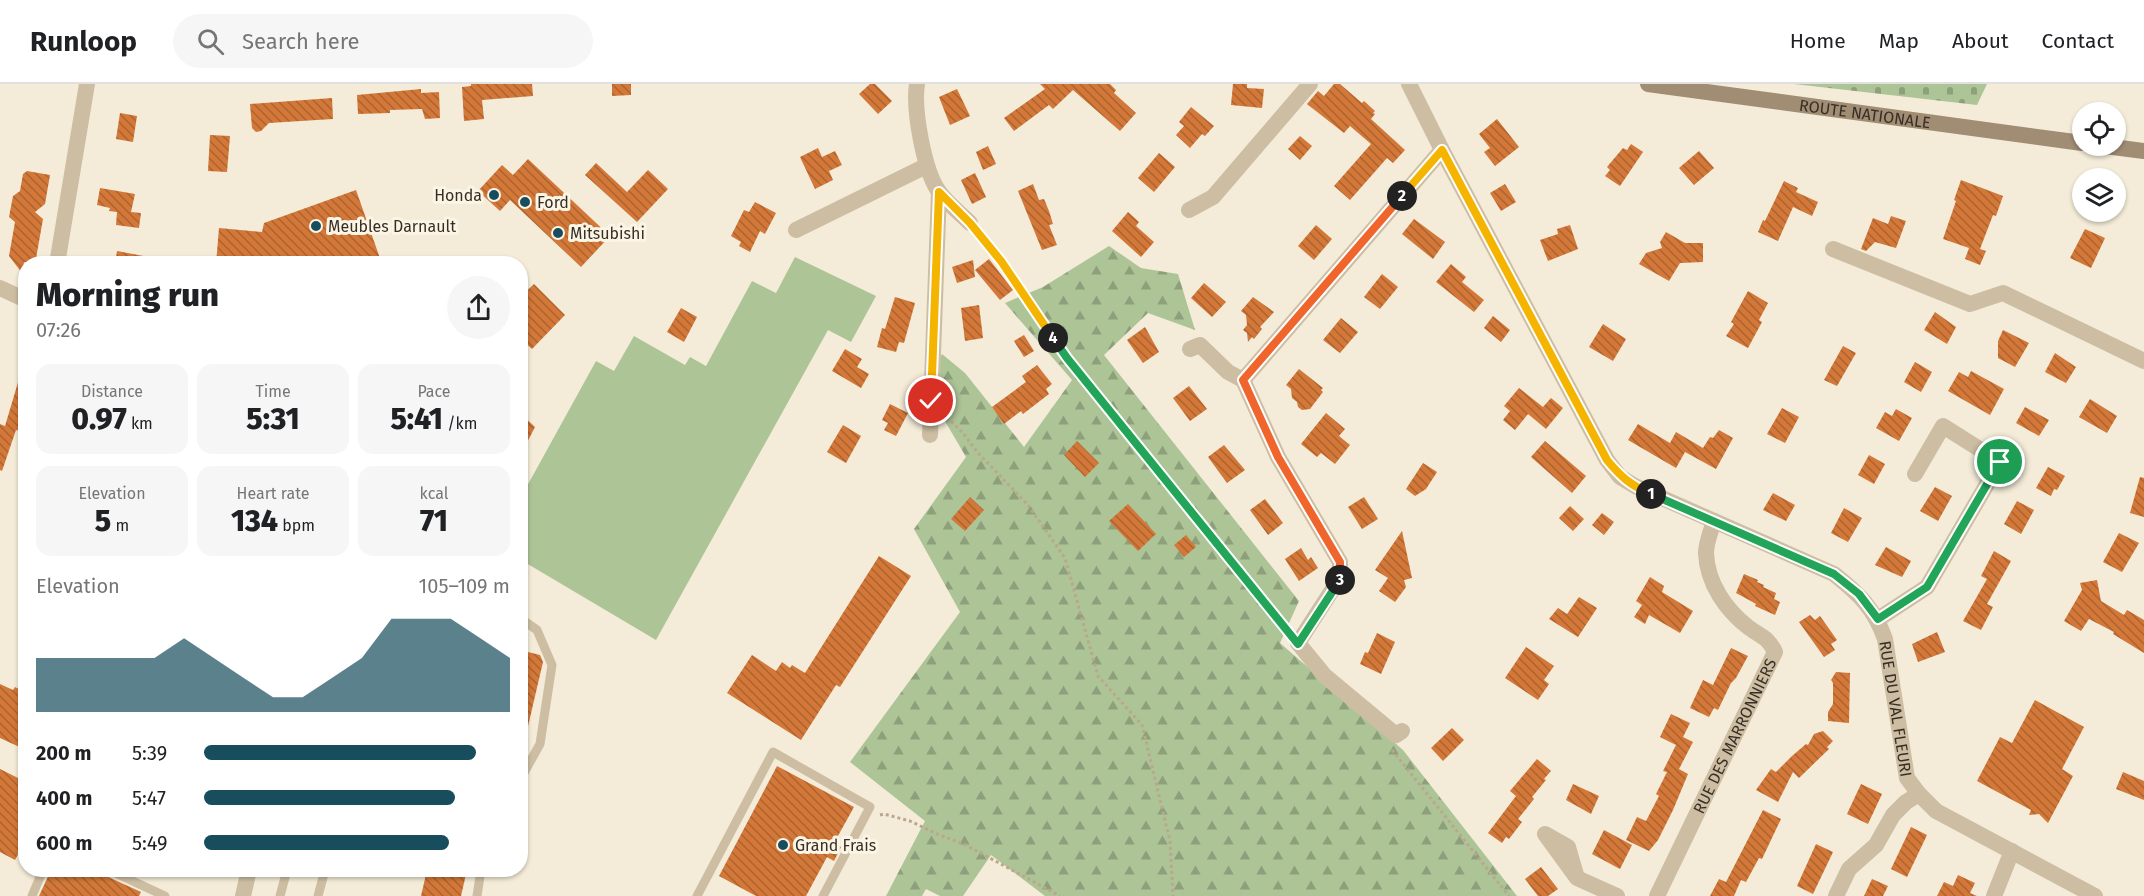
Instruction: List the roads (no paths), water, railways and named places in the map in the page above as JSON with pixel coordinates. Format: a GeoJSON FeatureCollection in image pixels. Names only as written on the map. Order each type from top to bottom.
{"type":"FeatureCollection","features":[{"type":"Feature","properties":{"kind":"main road","name":"ROUTE NATIONALE"},"geometry":{"type":"LineString","coordinates":[[1648,84],[2072,141]]}},
{"type":"Feature","properties":{"kind":"main road"},"geometry":{"type":"LineString","coordinates":[[2126,149],[2144,151]]}},
{"type":"Feature","properties":{"kind":"street"},"geometry":{"type":"LineString","coordinates":[[58,256],[87,84]]}},
{"type":"Feature","properties":{"kind":"street"},"geometry":{"type":"LineString","coordinates":[[917,84],[915,97],[926,166],[939,192],[970,223]]}},
{"type":"Feature","properties":{"kind":"street"},"geometry":{"type":"LineString","coordinates":[[1189,210],[1213,197],[1310,84]]}},
{"type":"Feature","properties":{"kind":"street","name":"RUE DU VAL FLEURI"},"geometry":{"type":"LineString","coordinates":[[1409,84],[1607,460],[1620,477],[1662,499],[1834,574],[1859,594],[1878,619],[1885,639],[1907,778],[1919,794],[1936,811],[2095,896]]}},
{"type":"Feature","properties":{"kind":"street"},"geometry":{"type":"LineString","coordinates":[[1243,380],[1442,150]]}},
{"type":"Feature","properties":{"kind":"street"},"geometry":{"type":"LineString","coordinates":[[796,230],[926,166]]}},
{"type":"Feature","properties":{"kind":"street"},"geometry":{"type":"LineString","coordinates":[[930,435],[939,192]]}},
{"type":"Feature","properties":{"kind":"street"},"geometry":{"type":"LineString","coordinates":[[1833,249],[1970,304],[2003,293],[2144,362]]}},
{"type":"Feature","properties":{"kind":"street"},"geometry":{"type":"LineString","coordinates":[[0,288],[18,296]]}},
{"type":"Feature","properties":{"kind":"street"},"geometry":{"type":"LineString","coordinates":[[1190,349],[1200,345],[1228,372],[1243,380],[1278,457],[1340,562],[1340,579],[1298,644],[1325,676],[1396,735],[1402,731]]}},
{"type":"Feature","properties":{"kind":"street"},"geometry":{"type":"LineString","coordinates":[[1878,619],[1927,587],[2000,462],[1944,426],[1915,474]]}},
{"type":"Feature","properties":{"kind":"street","name":"RUE DES MARRONNIERS"},"geometry":{"type":"LineString","coordinates":[[1657,896],[1775,652],[1770,640],[1749,628],[1726,608],[1712,579],[1706,552],[1714,521]]}},
{"type":"Feature","properties":{"kind":"street"},"geometry":{"type":"LineString","coordinates":[[1836,896],[1849,869],[1876,845],[1893,815],[1906,802],[1919,794]]}},
{"type":"Feature","properties":{"kind":"street"},"geometry":{"type":"LineString","coordinates":[[1994,896],[2012,851]]}},
{"type":"Feature","properties":{"kind":"street"},"geometry":{"type":"LineString","coordinates":[[243,896],[247,877]]}},
{"type":"Feature","properties":{"kind":"street"},"geometry":{"type":"LineString","coordinates":[[1577,878],[1617,896]]}},
{"type":"Feature","properties":{"kind":"lane"},"geometry":{"type":"LineString","coordinates":[[528,624],[537,630],[552,665],[540,744],[528,766]]}},
{"type":"Feature","properties":{"kind":"lane"},"geometry":{"type":"LineString","coordinates":[[701,895],[773,752],[870,807],[823,896]]}},
{"type":"Feature","properties":{"kind":"lane"},"geometry":{"type":"LineString","coordinates":[[32,896],[40,877]]}},
{"type":"Feature","properties":{"kind":"lane"},"geometry":{"type":"LineString","coordinates":[[124,877],[165,896]]}},
{"type":"Feature","properties":{"kind":"lane"},"geometry":{"type":"LineString","coordinates":[[280,896],[285,877]]}},
{"type":"Feature","properties":{"kind":"lane"},"geometry":{"type":"LineString","coordinates":[[318,896],[323,877]]}},
{"type":"Feature","properties":{"kind":"lane"},"geometry":{"type":"LineString","coordinates":[[477,896],[480,877]]}},
{"type":"Feature","properties":{"kind":"place","name":"Honda"},"geometry":{"type":"Point","coordinates":[494,195]}},
{"type":"Feature","properties":{"kind":"place","name":"Ford"},"geometry":{"type":"Point","coordinates":[525,202]}},
{"type":"Feature","properties":{"kind":"place","name":"Meubles Darnault"},"geometry":{"type":"Point","coordinates":[316,226]}},
{"type":"Feature","properties":{"kind":"place","name":"Mitsubishi"},"geometry":{"type":"Point","coordinates":[558,233]}},
{"type":"Feature","properties":{"kind":"place","name":"Grand Frais"},"geometry":{"type":"Point","coordinates":[783,845]}}]}
